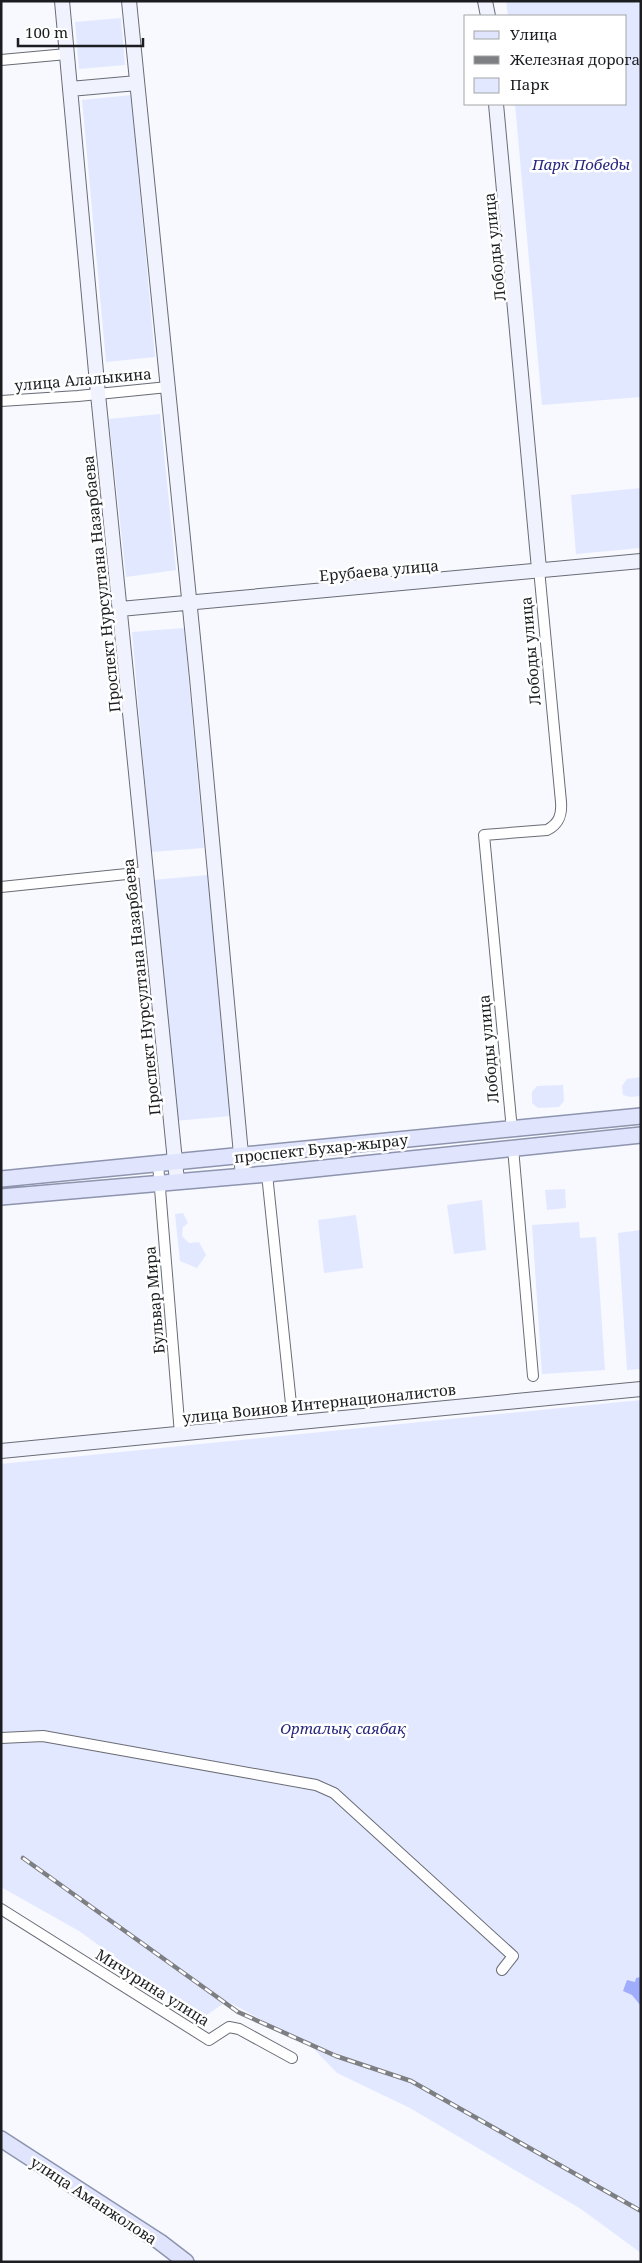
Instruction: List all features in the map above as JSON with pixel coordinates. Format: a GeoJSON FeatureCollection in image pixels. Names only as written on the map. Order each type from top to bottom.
{"type":"FeatureCollection","features":[{"type":"Feature","properties":{"kind":"main road","name":"Проспект Нурсултана Назарбаева"},"geometry":{"type":"LineString","coordinates":[[62,1],[98,394],[177,1181]]}},
{"type":"Feature","properties":{"kind":"main road"},"geometry":{"type":"LineString","coordinates":[[129,1],[168,387],[243,1176]]}},
{"type":"Feature","properties":{"kind":"main road"},"geometry":{"type":"LineString","coordinates":[[485,1],[488,15]]}},
{"type":"Feature","properties":{"kind":"main road"},"geometry":{"type":"LineString","coordinates":[[70,89],[137,83]]}},
{"type":"Feature","properties":{"kind":"main road","name":"Лободы улица"},"geometry":{"type":"LineString","coordinates":[[496,105],[540,569]]}},
{"type":"Feature","properties":{"kind":"main road","name":"Ерубаева улица"},"geometry":{"type":"LineString","coordinates":[[120,609],[641,561]]}},
{"type":"Feature","properties":{"kind":"main road","name":"проспект Бухар-жырау"},"geometry":{"type":"LineString","coordinates":[[1,1179],[641,1116]]}},
{"type":"Feature","properties":{"kind":"main road","name":"проспект Бухар-жырау"},"geometry":{"type":"LineString","coordinates":[[1,1197],[267,1174],[641,1135]]}},
{"type":"Feature","properties":{"kind":"main road","name":"улица Воинов Интернационалистов"},"geometry":{"type":"LineString","coordinates":[[1,1451],[641,1389]]}},
{"type":"Feature","properties":{"kind":"main road","name":"улица Аманжолова"},"geometry":{"type":"LineString","coordinates":[[1,2139],[160,2242],[186,2262]]}},
{"type":"Feature","properties":{"kind":"street"},"geometry":{"type":"LineString","coordinates":[[1,60],[67,54]]}},
{"type":"Feature","properties":{"kind":"street","name":"улица Алалыкина"},"geometry":{"type":"LineString","coordinates":[[1,401],[168,387]]}},
{"type":"Feature","properties":{"kind":"street","name":"Лободы улица"},"geometry":{"type":"LineString","coordinates":[[512,1130],[484,835],[547,830],[552,828],[560,817],[561,802],[540,569]]}},
{"type":"Feature","properties":{"kind":"street"},"geometry":{"type":"LineString","coordinates":[[1,887],[146,872]]}},
{"type":"Feature","properties":{"kind":"street"},"geometry":{"type":"LineString","coordinates":[[513,1148],[533,1376]]}},
{"type":"Feature","properties":{"kind":"street","name":"Бульвар Мира"},"geometry":{"type":"LineString","coordinates":[[158,1164],[180,1434]]}},
{"type":"Feature","properties":{"kind":"street"},"geometry":{"type":"LineString","coordinates":[[267,1174],[293,1423]]}},
{"type":"Feature","properties":{"kind":"street"},"geometry":{"type":"LineString","coordinates":[[1,1738],[43,1736],[316,1785],[334,1793],[513,1956],[502,1970]]}},
{"type":"Feature","properties":{"kind":"street","name":"Мичурина улица"},"geometry":{"type":"LineString","coordinates":[[1,1909],[209,2040],[228,2027],[239,2029],[292,2058]]}},
{"type":"Feature","properties":{"kind":"green space","name":"Парк Победы"},"geometry":{"type":"Polygon","coordinates":[[[506,1],[627,1],[641,4],[641,397],[542,405],[515,105],[627,105],[627,15],[508,15],[506,1]]]}},
{"type":"Feature","properties":{"kind":"green space"},"geometry":{"type":"Polygon","coordinates":[[[121,18],[125,65],[79,69],[75,22],[121,18]]]}},
{"type":"Feature","properties":{"kind":"green space"},"geometry":{"type":"Polygon","coordinates":[[[131,95],[155,357],[106,362],[82,100],[131,95]]]}},
{"type":"Feature","properties":{"kind":"green space"},"geometry":{"type":"Polygon","coordinates":[[[160,414],[176,570],[126,577],[109,419],[160,414]]]}},
{"type":"Feature","properties":{"kind":"green space"},"geometry":{"type":"Polygon","coordinates":[[[641,488],[641,548],[576,554],[571,495],[641,488]]]}},
{"type":"Feature","properties":{"kind":"green space"},"geometry":{"type":"Polygon","coordinates":[[[184,628],[204,848],[151,852],[132,632],[184,628]]]}},
{"type":"Feature","properties":{"kind":"green space"},"geometry":{"type":"Polygon","coordinates":[[[208,875],[230,1116],[175,1121],[153,880],[208,875]]]}},
{"type":"Feature","properties":{"kind":"green space"},"geometry":{"type":"Polygon","coordinates":[[[641,1077],[641,1096],[630,1097],[623,1095],[622,1086],[627,1079],[641,1077]]]}},
{"type":"Feature","properties":{"kind":"green space"},"geometry":{"type":"Polygon","coordinates":[[[563,1085],[564,1101],[559,1107],[538,1108],[532,1103],[532,1092],[537,1086],[563,1085]]]}},
{"type":"Feature","properties":{"kind":"green space"},"geometry":{"type":"Polygon","coordinates":[[[565,1189],[566,1208],[547,1210],[545,1190],[565,1189]]]}},
{"type":"Feature","properties":{"kind":"green space"},"geometry":{"type":"Polygon","coordinates":[[[482,1200],[486,1250],[454,1254],[447,1205],[482,1200]]]}},
{"type":"Feature","properties":{"kind":"green space"},"geometry":{"type":"Polygon","coordinates":[[[183,1213],[188,1223],[183,1227],[182,1236],[189,1243],[199,1242],[206,1255],[197,1268],[180,1261],[175,1214],[183,1213]]]}},
{"type":"Feature","properties":{"kind":"green space"},"geometry":{"type":"Polygon","coordinates":[[[356,1215],[363,1268],[324,1273],[318,1220],[356,1215]]]}},
{"type":"Feature","properties":{"kind":"green space"},"geometry":{"type":"Polygon","coordinates":[[[579,1222],[580,1238],[596,1237],[605,1370],[542,1374],[532,1225],[579,1222]]]}},
{"type":"Feature","properties":{"kind":"green space"},"geometry":{"type":"Polygon","coordinates":[[[641,1230],[641,1369],[627,1370],[618,1233],[641,1230]]]}},
{"type":"Feature","properties":{"kind":"green space","name":"Орталық саябақ"},"geometry":{"type":"Polygon","coordinates":[[[641,1400],[641,2253],[581,2209],[410,2108],[337,2073],[313,2048],[227,2001],[201,2019],[79,1931],[1,1887],[1,1464],[641,1400]]]}},
{"type":"Feature","properties":{"kind":"water"},"geometry":{"type":"Polygon","coordinates":[[[641,1977],[641,2006],[632,1995],[623,1991],[627,1980],[635,1982],[636,1978],[641,1977]]]}},
{"type":"Feature","properties":{"kind":"railway"},"geometry":{"type":"LineString","coordinates":[[23,1858],[238,2012],[336,2056],[411,2081],[641,2211]]}}]}
